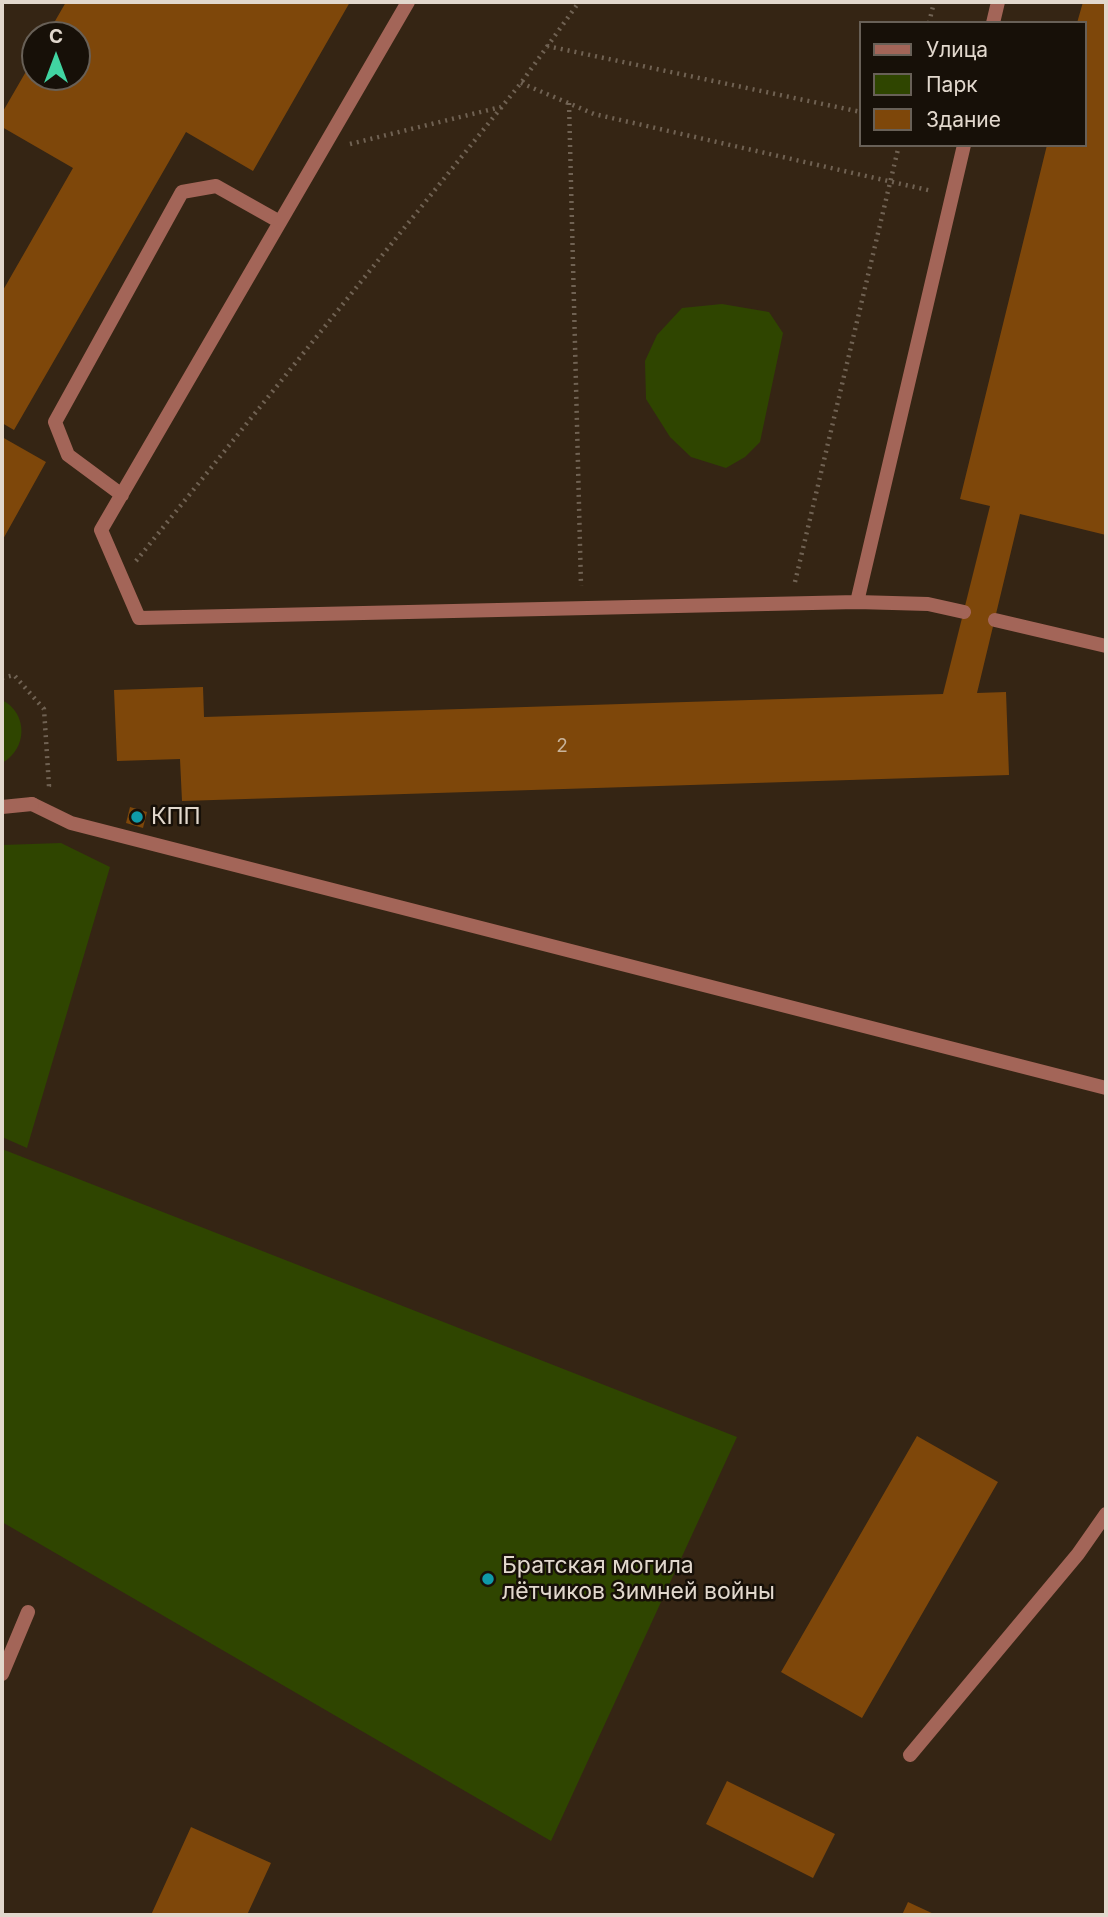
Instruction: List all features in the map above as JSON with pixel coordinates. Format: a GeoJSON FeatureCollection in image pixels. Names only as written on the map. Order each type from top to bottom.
{"type":"FeatureCollection","features":[{"type":"Feature","properties":{"kind":"street"},"geometry":{"type":"LineString","coordinates":[[408,2],[101,530],[139,618],[857,602],[928,604],[964,612]]}},
{"type":"Feature","properties":{"kind":"street"},"geometry":{"type":"LineString","coordinates":[[993,21],[998,2]]}},
{"type":"Feature","properties":{"kind":"street"},"geometry":{"type":"LineString","coordinates":[[857,602],[964,147]]}},
{"type":"Feature","properties":{"kind":"street"},"geometry":{"type":"LineString","coordinates":[[122,495],[68,454],[55,422],[182,192],[216,186],[281,222]]}},
{"type":"Feature","properties":{"kind":"street"},"geometry":{"type":"LineString","coordinates":[[995,620],[1106,646]]}},
{"type":"Feature","properties":{"kind":"street"},"geometry":{"type":"LineString","coordinates":[[2,807],[32,804],[71,822],[1106,1088]]}},
{"type":"Feature","properties":{"kind":"street"},"geometry":{"type":"LineString","coordinates":[[910,1755],[1079,1554],[1106,1514]]}},
{"type":"Feature","properties":{"kind":"street"},"geometry":{"type":"LineString","coordinates":[[2,1674],[28,1612]]}},
{"type":"Feature","properties":{"kind":"path"},"geometry":{"type":"LineString","coordinates":[[122,578],[502,107],[579,2]]}},
{"type":"Feature","properties":{"kind":"path"},"geometry":{"type":"LineString","coordinates":[[929,21],[934,2]]}},
{"type":"Feature","properties":{"kind":"path"},"geometry":{"type":"LineString","coordinates":[[547,46],[860,112]]}},
{"type":"Feature","properties":{"kind":"path"},"geometry":{"type":"LineString","coordinates":[[521,83],[594,114],[952,195]]}},
{"type":"Feature","properties":{"kind":"path"},"geometry":{"type":"LineString","coordinates":[[569,103],[582,608]]}},
{"type":"Feature","properties":{"kind":"path"},"geometry":{"type":"LineString","coordinates":[[322,150],[502,107]]}},
{"type":"Feature","properties":{"kind":"path"},"geometry":{"type":"LineString","coordinates":[[790,604],[899,147]]}},
{"type":"Feature","properties":{"kind":"path"},"geometry":{"type":"LineString","coordinates":[[2,678],[14,675],[44,709],[50,786],[32,804]]}},
{"type":"Feature","properties":{"kind":"green space"},"geometry":{"type":"Polygon","coordinates":[[[722,304],[769,312],[783,333],[760,442],[745,457],[726,468],[691,457],[670,437],[646,399],[645,361],[657,335],[682,308],[722,304]]]}},
{"type":"Feature","properties":{"kind":"green space"},"geometry":{"type":"Polygon","coordinates":[[[2,700],[17,713],[22,731],[17,749],[2,763],[2,700]]]}},
{"type":"Feature","properties":{"kind":"green space"},"geometry":{"type":"Polygon","coordinates":[[[61,843],[110,867],[27,1148],[2,1137],[2,845],[61,843]]]}},
{"type":"Feature","properties":{"kind":"green space"},"geometry":{"type":"Polygon","coordinates":[[[2,1149],[737,1437],[551,1841],[2,1522],[2,1149]]]}},
{"type":"Feature","properties":{"kind":"building"},"geometry":{"type":"Polygon","coordinates":[[[66,2],[350,2],[253,171],[186,132],[14,430],[2,423],[2,292],[73,168],[2,127],[2,113],[21,80],[21,91],[91,91],[91,21],[55,21],[66,2]]]}},
{"type":"Feature","properties":{"kind":"building"},"geometry":{"type":"Polygon","coordinates":[[[1083,2],[1106,2],[1106,535],[1020,514],[977,693],[1006,692],[1009,775],[182,801],[180,759],[117,761],[114,690],[203,687],[204,717],[943,694],[990,506],[960,499],[1047,147],[1087,147],[1087,21],[1078,21],[1083,2]]]}},
{"type":"Feature","properties":{"kind":"building"},"geometry":{"type":"Polygon","coordinates":[[[2,437],[46,462],[2,541],[2,437]]]}},
{"type":"Feature","properties":{"kind":"building","name":"КПП"},"geometry":{"type":"Polygon","coordinates":[[[130,807],[147,812],[143,828],[126,823],[130,807]]]}},
{"type":"Feature","properties":{"kind":"building"},"geometry":{"type":"Polygon","coordinates":[[[917,1436],[998,1482],[862,1718],[781,1672],[917,1436]]]}},
{"type":"Feature","properties":{"kind":"building"},"geometry":{"type":"Polygon","coordinates":[[[727,1781],[835,1834],[813,1878],[706,1824],[727,1781]]]}},
{"type":"Feature","properties":{"kind":"building"},"geometry":{"type":"Polygon","coordinates":[[[191,1827],[271,1863],[247,1915],[151,1915],[191,1827]]]}},
{"type":"Feature","properties":{"kind":"building"},"geometry":{"type":"Polygon","coordinates":[[[908,1902],[936,1915],[902,1915],[908,1902]]]}},
{"type":"Feature","properties":{"kind":"place","name":"КПП"},"geometry":{"type":"Point","coordinates":[137,817]}},
{"type":"Feature","properties":{"kind":"place","name":"Братская могила лётчиков Зимней войны"},"geometry":{"type":"Point","coordinates":[488,1579]}}]}
